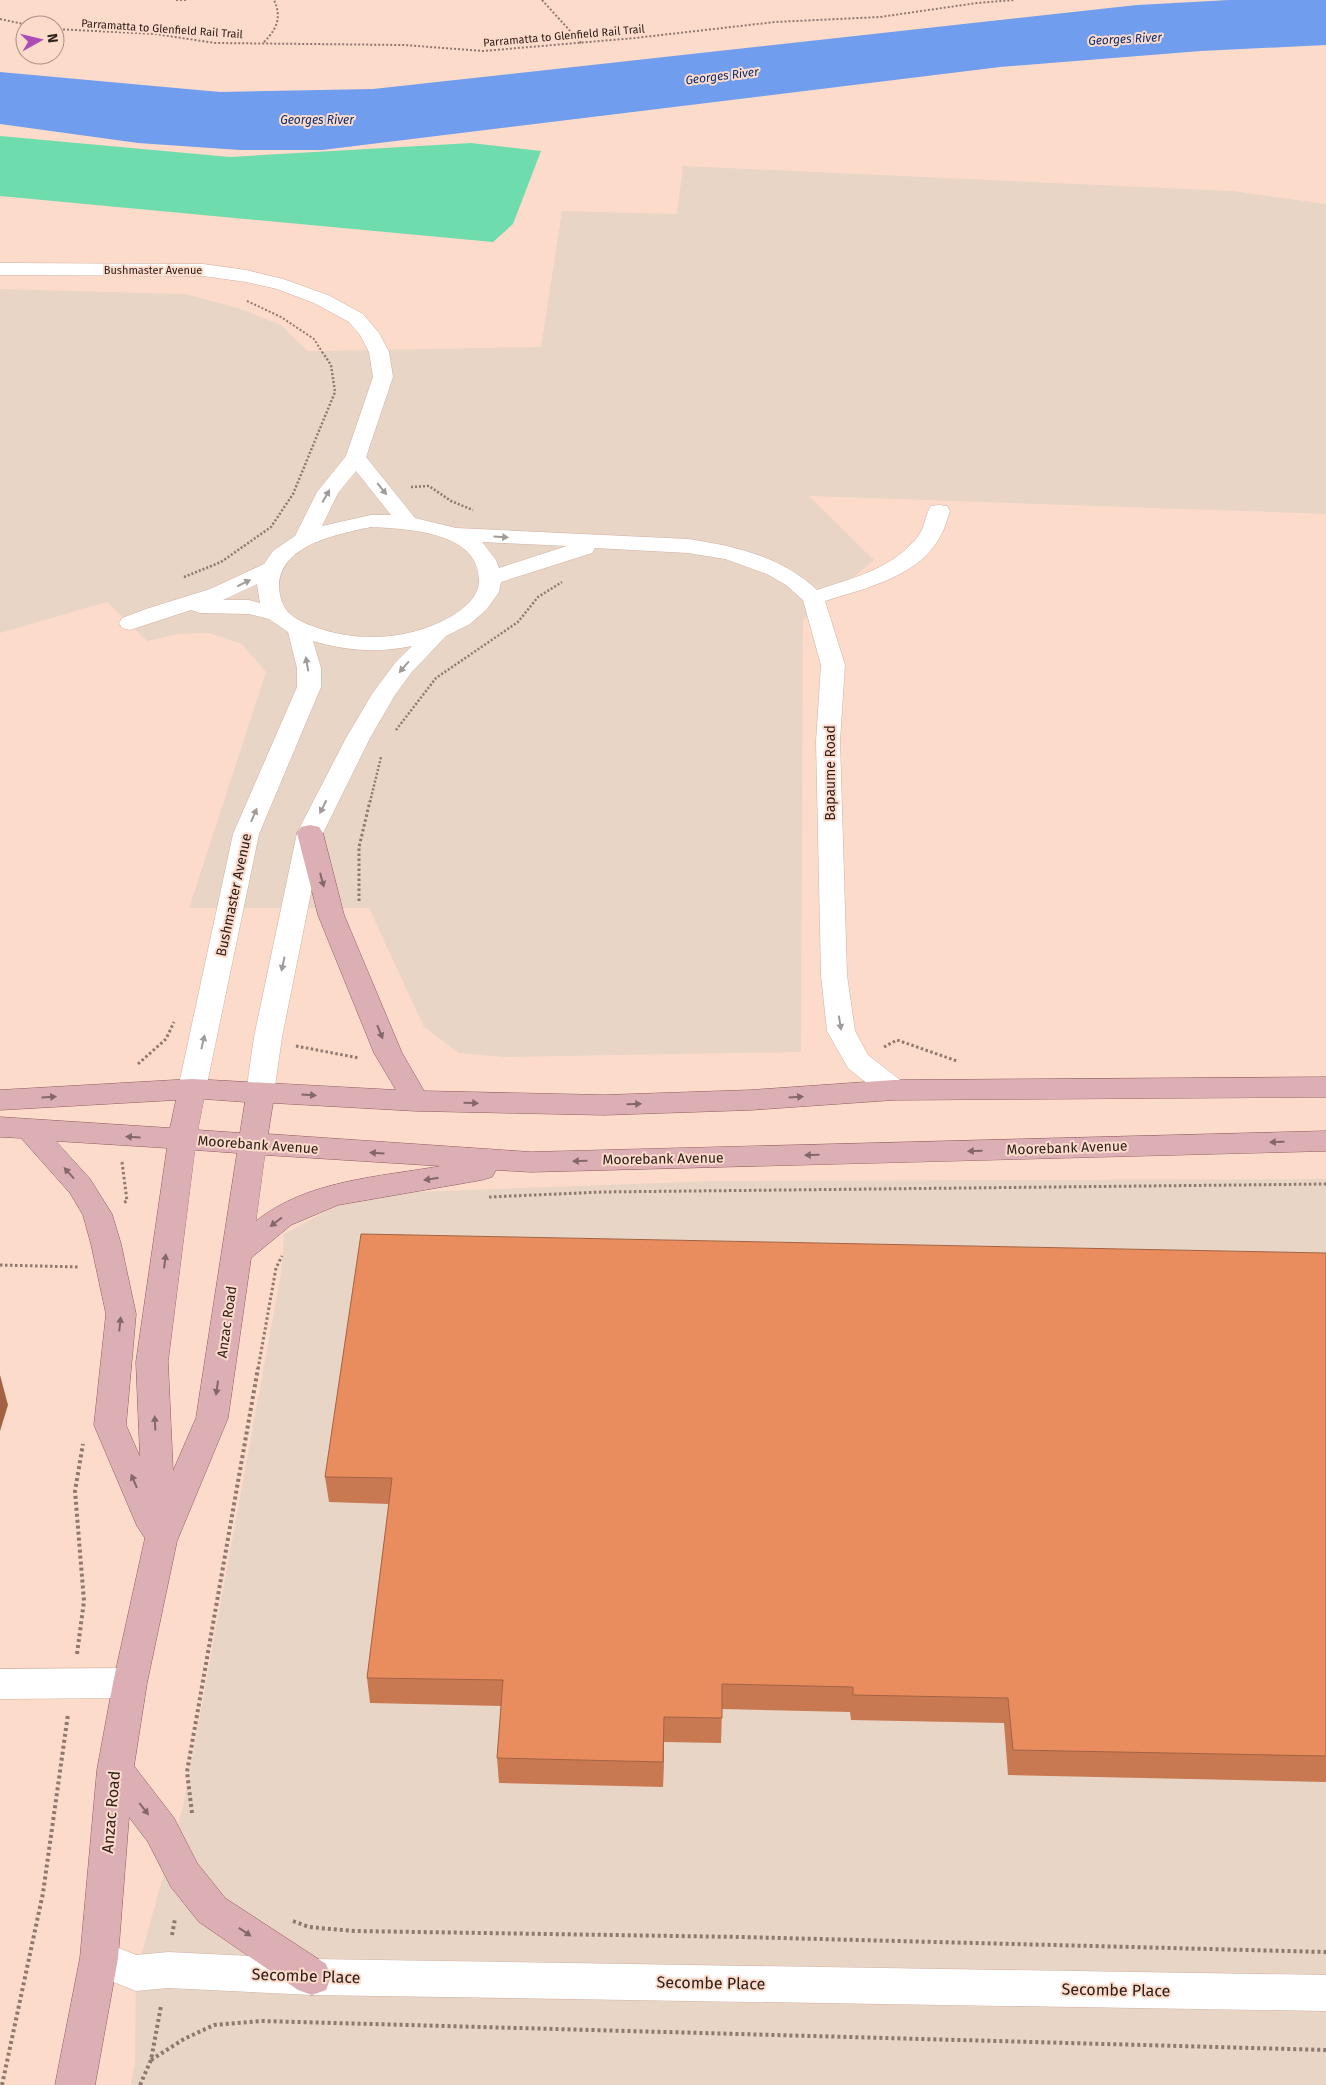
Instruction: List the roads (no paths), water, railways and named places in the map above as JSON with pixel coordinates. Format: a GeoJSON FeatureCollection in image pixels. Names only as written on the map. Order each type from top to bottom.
{"type":"FeatureCollection","features":[{"type":"Feature","properties":{"kind":"main road"},"geometry":{"type":"LineString","coordinates":[[310,833],[331,915],[388,1053],[416,1101]]}},
{"type":"Feature","properties":{"kind":"main road"},"geometry":{"type":"LineString","coordinates":[[0,1100],[192,1089],[416,1101],[604,1105],[751,1100],[894,1090],[1326,1087]]}},
{"type":"Feature","properties":{"kind":"main road","name":"Bushmaster Avenue"},"geometry":{"type":"LineString","coordinates":[[182,1140],[192,1089]]}},
{"type":"Feature","properties":{"kind":"main road","name":"Anzac Road"},"geometry":{"type":"LineString","coordinates":[[75,2085],[99,1958],[115,1770],[130,1683],[160,1542],[212,1418],[260,1093]]}},
{"type":"Feature","properties":{"kind":"main road","name":"Moorebank Avenue"},"geometry":{"type":"LineString","coordinates":[[0,1127],[531,1162],[1326,1141]]}},
{"type":"Feature","properties":{"kind":"main road"},"geometry":{"type":"LineString","coordinates":[[30,1130],[80,1186],[97,1214],[106,1244],[121,1314],[110,1425],[160,1542]]}},
{"type":"Feature","properties":{"kind":"main road","name":"Anzac Road"},"geometry":{"type":"LineString","coordinates":[[160,1542],[152,1362],[182,1140]]}},
{"type":"Feature","properties":{"kind":"main road"},"geometry":{"type":"LineString","coordinates":[[237,1253],[281,1217],[333,1195],[531,1162]]}},
{"type":"Feature","properties":{"kind":"main road"},"geometry":{"type":"LineString","coordinates":[[115,1770],[161,1830],[184,1875],[212,1910],[312,1977]]}},
{"type":"Feature","properties":{"kind":"street","name":"Bushmaster Avenue"},"geometry":{"type":"LineString","coordinates":[[0,270],[203,270],[246,276],[283,285],[321,299],[356,318],[380,352],[382,377],[356,457],[328,492],[304,539]]}},
{"type":"Feature","properties":{"kind":"street"},"geometry":{"type":"LineString","coordinates":[[356,457],[407,522]]}},
{"type":"Feature","properties":{"kind":"street"},"geometry":{"type":"LineString","coordinates":[[453,534],[688,546],[722,550],[754,560],[788,576],[813,598],[887,572],[907,561],[931,535],[939,511]]}},
{"type":"Feature","properties":{"kind":"street"},"geometry":{"type":"LineString","coordinates":[[371,522],[407,522],[441,528],[468,541],[485,558],[491,578],[484,599],[466,617],[438,632],[404,641],[366,644],[330,640],[299,630],[278,614],[267,595],[268,575],[281,556],[304,539],[345,526],[371,522]]}},
{"type":"Feature","properties":{"kind":"street"},"geometry":{"type":"LineString","coordinates":[[491,578],[600,543]]}},
{"type":"Feature","properties":{"kind":"street"},"geometry":{"type":"LineString","coordinates":[[130,623],[227,590],[274,567]]}},
{"type":"Feature","properties":{"kind":"street","name":"Bapaume Road"},"geometry":{"type":"LineString","coordinates":[[813,598],[833,665],[828,741],[834,975],[841,1031],[858,1061],[894,1090]]}},
{"type":"Feature","properties":{"kind":"street"},"geometry":{"type":"LineString","coordinates":[[182,606],[248,607],[278,614]]}},
{"type":"Feature","properties":{"kind":"street","name":"Bushmaster Avenue"},"geometry":{"type":"LineString","coordinates":[[192,1089],[246,834],[308,687],[309,668],[299,630]]}},
{"type":"Feature","properties":{"kind":"street"},"geometry":{"type":"LineString","coordinates":[[260,1093],[268,1037],[310,833],[358,738],[384,694],[403,668],[438,632]]}},
{"type":"Feature","properties":{"kind":"street"},"geometry":{"type":"LineString","coordinates":[[0,1684],[130,1683]]}},
{"type":"Feature","properties":{"kind":"street","name":"Secombe Place"},"geometry":{"type":"LineString","coordinates":[[99,1958],[136,1973],[168,1970],[312,1977],[1326,1993]]}},
{"type":"Feature","properties":{"kind":"water","name":"Georges River"},"geometry":{"type":"Polygon","coordinates":[[[1229,0],[1326,0],[1326,45],[1201,51],[1000,67],[322,150],[240,150],[138,143],[0,124],[0,72],[220,92],[373,89],[1137,5],[1229,0]]]}}]}
